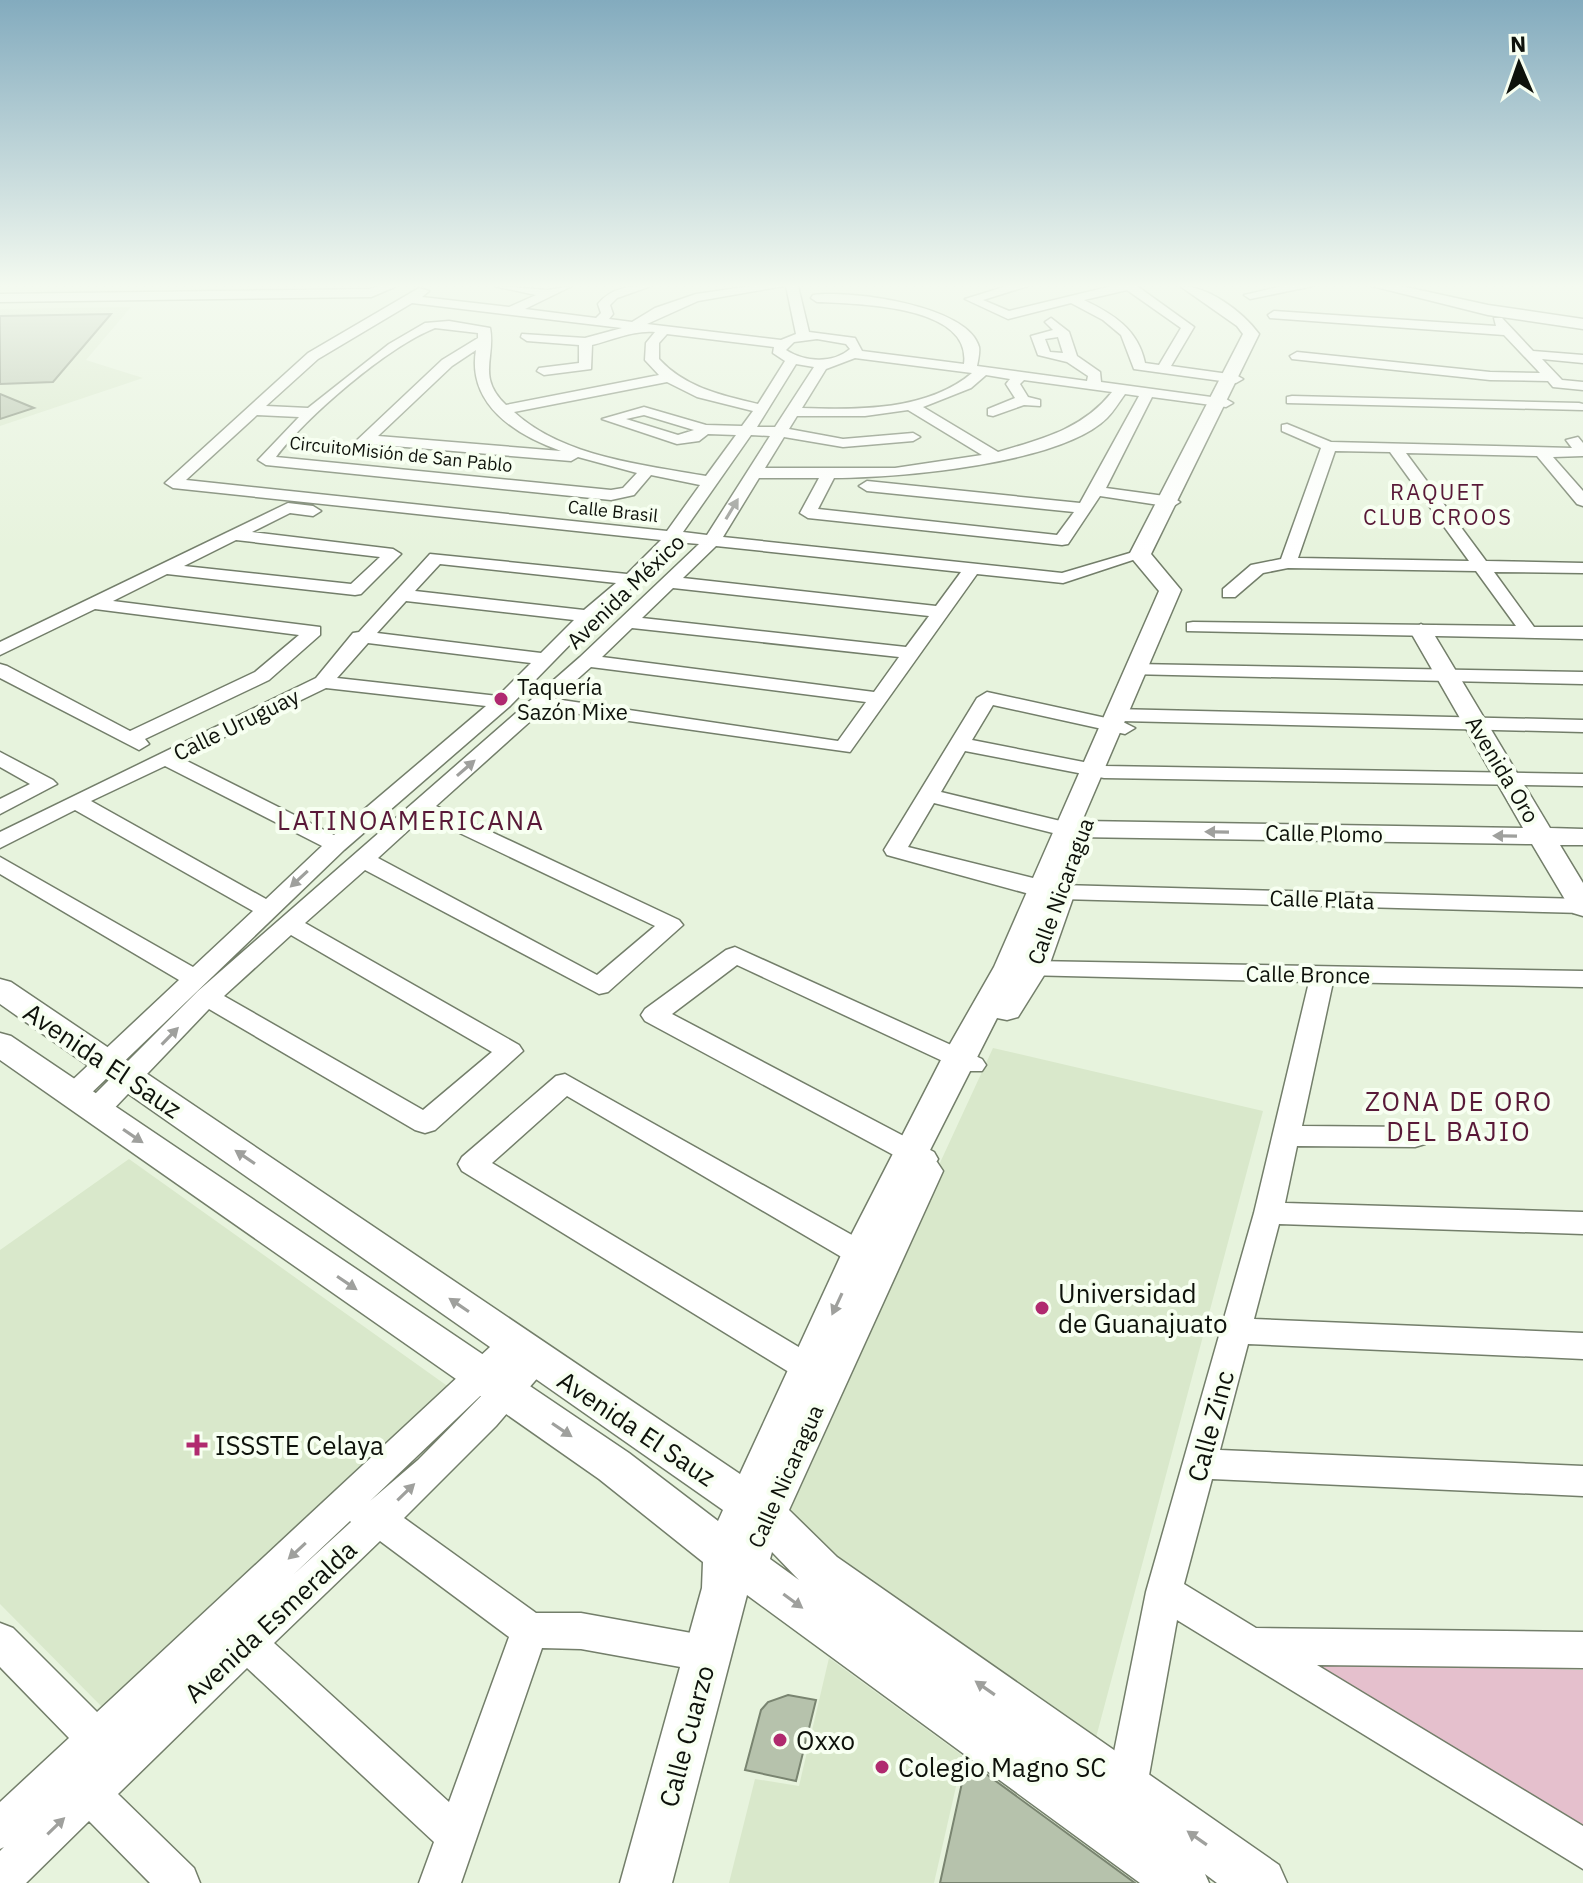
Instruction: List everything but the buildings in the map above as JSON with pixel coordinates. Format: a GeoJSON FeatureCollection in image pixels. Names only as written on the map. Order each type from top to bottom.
{"type":"FeatureCollection","features":[{"type":"Feature","properties":{"kind":"main road"},"geometry":{"type":"LineString","coordinates":[[1146,555],[1168,501],[1234,374]]}},
{"type":"Feature","properties":{"kind":"main road","name":"Calle Nicaragua"},"geometry":{"type":"LineString","coordinates":[[966,1061],[1033,969],[1051,891],[1073,830],[1142,670],[1170,590],[1146,555]]}},
{"type":"Feature","properties":{"kind":"main road","name":"Avenida Oro"},"geometry":{"type":"LineString","coordinates":[[1428,631],[1516,779],[1562,837],[1583,876]]}},
{"type":"Feature","properties":{"kind":"main road","name":"Calle Plomo"},"geometry":{"type":"LineString","coordinates":[[1073,830],[1562,837]]}},
{"type":"Feature","properties":{"kind":"main road","name":"Avenida Oro"},"geometry":{"type":"LineString","coordinates":[[1562,837],[1583,906]]}},
{"type":"Feature","properties":{"kind":"main road","name":"Calle Nicaragua"},"geometry":{"type":"LineString","coordinates":[[731,1569],[817,1374],[1009,967],[1051,891]]}},
{"type":"Feature","properties":{"kind":"main road","name":"Avenida El Sauz"},"geometry":{"type":"LineString","coordinates":[[0,989],[758,1510],[821,1572],[1261,1883]]}},
{"type":"Feature","properties":{"kind":"main road","name":"Avenida El Sauz"},"geometry":{"type":"LineString","coordinates":[[5,1053],[84,1102],[614,1466],[731,1569],[1183,1883]]}},
{"type":"Feature","properties":{"kind":"main road","name":"Calle Cuarzo"},"geometry":{"type":"LineString","coordinates":[[646,1883],[731,1569]]}},
{"type":"Feature","properties":{"kind":"street"},"geometry":{"type":"LineString","coordinates":[[251,410],[292,374]]}},
{"type":"Feature","properties":{"kind":"street","name":"CircuitoMisión de San Pablo"},"geometry":{"type":"LineString","coordinates":[[359,374],[313,413],[266,460],[611,495],[628,492],[647,471]]}},
{"type":"Feature","properties":{"kind":"street"},"geometry":{"type":"LineString","coordinates":[[338,466],[435,374]]}},
{"type":"Feature","properties":{"kind":"street"},"geometry":{"type":"LineString","coordinates":[[480,374],[483,388],[499,411],[553,442],[647,471],[712,482]]}},
{"type":"Feature","properties":{"kind":"street"},"geometry":{"type":"LineString","coordinates":[[663,374],[703,395],[762,409]]}},
{"type":"Feature","properties":{"kind":"street","name":"Avenida México"},"geometry":{"type":"LineString","coordinates":[[84,1102],[200,988],[267,909],[336,845],[503,702],[588,616],[633,580],[666,547],[762,409],[777,374]]}},
{"type":"Feature","properties":{"kind":"street","name":"Avenida México"},"geometry":{"type":"LineString","coordinates":[[200,988],[289,924],[587,661],[701,552],[790,412],[818,374]]}},
{"type":"Feature","properties":{"kind":"street"},"geometry":{"type":"LineString","coordinates":[[790,412],[829,413],[910,405],[944,395],[974,381],[975,374]]}},
{"type":"Feature","properties":{"kind":"street"},"geometry":{"type":"LineString","coordinates":[[988,374],[1023,385],[1078,384],[1092,378]]}},
{"type":"Feature","properties":{"kind":"street"},"geometry":{"type":"LineString","coordinates":[[1088,374],[1122,389],[1221,402]]}},
{"type":"Feature","properties":{"kind":"street"},"geometry":{"type":"LineString","coordinates":[[1200,374],[1232,378]]}},
{"type":"Feature","properties":{"kind":"street"},"geometry":{"type":"LineString","coordinates":[[1469,374],[1555,380],[1583,386]]}},
{"type":"Feature","properties":{"kind":"street"},"geometry":{"type":"LineString","coordinates":[[1549,374],[1581,410]]}},
{"type":"Feature","properties":{"kind":"street"},"geometry":{"type":"LineString","coordinates":[[499,411],[666,378]]}},
{"type":"Feature","properties":{"kind":"street"},"geometry":{"type":"LineString","coordinates":[[1001,414],[1035,403],[1023,385]]}},
{"type":"Feature","properties":{"kind":"street"},"geometry":{"type":"LineString","coordinates":[[827,478],[895,473],[996,457],[1058,439],[1100,417],[1122,389]]}},
{"type":"Feature","properties":{"kind":"street"},"geometry":{"type":"LineString","coordinates":[[827,478],[808,513],[1062,540],[1096,491],[1147,393]]}},
{"type":"Feature","properties":{"kind":"street"},"geometry":{"type":"LineString","coordinates":[[1292,400],[1581,410]]}},
{"type":"Feature","properties":{"kind":"street"},"geometry":{"type":"LineString","coordinates":[[910,405],[996,457]]}},
{"type":"Feature","properties":{"kind":"street"},"geometry":{"type":"LineString","coordinates":[[251,410],[313,413]]}},
{"type":"Feature","properties":{"kind":"street","name":"Calle Brasil"},"geometry":{"type":"LineString","coordinates":[[251,410],[173,483],[701,552]]}},
{"type":"Feature","properties":{"kind":"street"},"geometry":{"type":"LineString","coordinates":[[705,429],[694,438],[677,440],[609,419],[644,411],[705,429],[779,432],[843,443],[913,437]]}},
{"type":"Feature","properties":{"kind":"street"},"geometry":{"type":"LineString","coordinates":[[1100,417],[1132,421]]}},
{"type":"Feature","properties":{"kind":"street"},"geometry":{"type":"LineString","coordinates":[[1287,428],[1329,446],[1578,453],[1580,449],[1573,440]]}},
{"type":"Feature","properties":{"kind":"street"},"geometry":{"type":"LineString","coordinates":[[366,439],[600,459]]}},
{"type":"Feature","properties":{"kind":"street"},"geometry":{"type":"LineString","coordinates":[[1288,563],[1329,446]]}},
{"type":"Feature","properties":{"kind":"street"},"geometry":{"type":"LineString","coordinates":[[1395,448],[1529,632]]}},
{"type":"Feature","properties":{"kind":"street"},"geometry":{"type":"LineString","coordinates":[[1542,453],[1583,501]]}},
{"type":"Feature","properties":{"kind":"street"},"geometry":{"type":"LineString","coordinates":[[754,473],[827,478],[1084,508]]}},
{"type":"Feature","properties":{"kind":"street"},"geometry":{"type":"LineString","coordinates":[[1096,491],[1168,501]]}},
{"type":"Feature","properties":{"kind":"street"},"geometry":{"type":"LineString","coordinates":[[0,649],[288,508],[701,552],[968,574],[1063,578],[1146,555]]}},
{"type":"Feature","properties":{"kind":"street"},"geometry":{"type":"LineString","coordinates":[[168,569],[355,590],[393,554],[236,535]]}},
{"type":"Feature","properties":{"kind":"street","name":"Calle Uruguay"},"geometry":{"type":"LineString","coordinates":[[0,841],[75,801],[323,682],[360,637],[436,558],[633,580]]}},
{"type":"Feature","properties":{"kind":"street"},"geometry":{"type":"LineString","coordinates":[[1229,593],[1257,569],[1288,563],[1583,568]]}},
{"type":"Feature","properties":{"kind":"street"},"geometry":{"type":"LineString","coordinates":[[540,703],[843,748],[968,574]]}},
{"type":"Feature","properties":{"kind":"street"},"geometry":{"type":"LineString","coordinates":[[670,582],[940,612]]}},
{"type":"Feature","properties":{"kind":"street"},"geometry":{"type":"LineString","coordinates":[[400,595],[588,616]]}},
{"type":"Feature","properties":{"kind":"street","name":"Calle Uruguay"},"geometry":{"type":"LineString","coordinates":[[0,670],[135,741],[262,676],[314,631],[96,604]]}},
{"type":"Feature","properties":{"kind":"street"},"geometry":{"type":"LineString","coordinates":[[628,622],[911,653]]}},
{"type":"Feature","properties":{"kind":"street"},"geometry":{"type":"LineString","coordinates":[[1193,627],[1583,633]]}},
{"type":"Feature","properties":{"kind":"street"},"geometry":{"type":"LineString","coordinates":[[360,637],[548,659]]}},
{"type":"Feature","properties":{"kind":"street"},"geometry":{"type":"LineString","coordinates":[[587,661],[878,698]]}},
{"type":"Feature","properties":{"kind":"street"},"geometry":{"type":"LineString","coordinates":[[1142,670],[1583,678]]}},
{"type":"Feature","properties":{"kind":"street"},"geometry":{"type":"LineString","coordinates":[[323,682],[503,702]]}},
{"type":"Feature","properties":{"kind":"street"},"geometry":{"type":"LineString","coordinates":[[1073,830],[928,795],[987,698],[1120,721],[1583,726]]}},
{"type":"Feature","properties":{"kind":"street"},"geometry":{"type":"LineString","coordinates":[[960,744],[1097,771],[1583,780]]}},
{"type":"Feature","properties":{"kind":"street"},"geometry":{"type":"LineString","coordinates":[[0,758],[46,784],[0,808]]}},
{"type":"Feature","properties":{"kind":"street"},"geometry":{"type":"LineString","coordinates":[[167,759],[336,845]]}},
{"type":"Feature","properties":{"kind":"street","name":"Calle Plata"},"geometry":{"type":"LineString","coordinates":[[928,795],[895,850],[1051,891],[1583,906]]}},
{"type":"Feature","properties":{"kind":"street"},"geometry":{"type":"LineString","coordinates":[[75,801],[267,909]]}},
{"type":"Feature","properties":{"kind":"street"},"geometry":{"type":"LineString","coordinates":[[362,859],[599,986],[671,925],[422,807]]}},
{"type":"Feature","properties":{"kind":"street"},"geometry":{"type":"LineString","coordinates":[[0,864],[425,1123],[510,1051],[289,924]]}},
{"type":"Feature","properties":{"kind":"street"},"geometry":{"type":"LineString","coordinates":[[921,1158],[654,1015],[735,955],[966,1061]]}},
{"type":"Feature","properties":{"kind":"street","name":"Calle Bronce"},"geometry":{"type":"LineString","coordinates":[[1033,969],[1583,979]]}},
{"type":"Feature","properties":{"kind":"street","name":"Calle Zinc"},"geometry":{"type":"LineString","coordinates":[[1112,1832],[1127,1789],[1164,1592],[1268,1213],[1323,974]]}},
{"type":"Feature","properties":{"kind":"street"},"geometry":{"type":"LineString","coordinates":[[817,1374],[472,1164],[565,1083],[871,1260]]}},
{"type":"Feature","properties":{"kind":"street"},"geometry":{"type":"LineString","coordinates":[[1286,1136],[1415,1137]]}},
{"type":"Feature","properties":{"kind":"street"},"geometry":{"type":"LineString","coordinates":[[1268,1213],[1583,1223]]}},
{"type":"Feature","properties":{"kind":"street"},"geometry":{"type":"LineString","coordinates":[[1236,1331],[1583,1346]]}},
{"type":"Feature","properties":{"kind":"street","name":"Avenida Esmeralda"},"geometry":{"type":"LineString","coordinates":[[0,1829],[247,1643],[378,1520],[526,1351]]}},
{"type":"Feature","properties":{"kind":"street","name":"Avenida Esmeralda"},"geometry":{"type":"LineString","coordinates":[[0,1880],[89,1793],[108,1749],[343,1508],[495,1384]]}},
{"type":"Feature","properties":{"kind":"street"},"geometry":{"type":"LineString","coordinates":[[1199,1464],[1583,1481]]}},
{"type":"Feature","properties":{"kind":"street"},"geometry":{"type":"LineString","coordinates":[[343,1508],[378,1520],[530,1630],[581,1631],[708,1654]]}},
{"type":"Feature","properties":{"kind":"street"},"geometry":{"type":"LineString","coordinates":[[1164,1592],[1583,1849]]}},
{"type":"Feature","properties":{"kind":"street"},"geometry":{"type":"LineString","coordinates":[[440,1883],[530,1630]]}},
{"type":"Feature","properties":{"kind":"street"},"geometry":{"type":"LineString","coordinates":[[0,1641],[108,1749]]}},
{"type":"Feature","properties":{"kind":"street"},"geometry":{"type":"LineString","coordinates":[[247,1643],[458,1837]]}},
{"type":"Feature","properties":{"kind":"street"},"geometry":{"type":"LineString","coordinates":[[1253,1646],[1583,1650]]}},
{"type":"Feature","properties":{"kind":"street"},"geometry":{"type":"LineString","coordinates":[[89,1793],[179,1883]]}},
{"type":"Feature","properties":{"kind":"shaded area"},"geometry":{"type":"Polygon","coordinates":[[[0,374],[130,374],[143,378],[0,426],[0,374]]]}},
{"type":"Feature","properties":{"kind":"shaded area","name":"Universidad de Guanajuato"},"geometry":{"type":"Polygon","coordinates":[[[993,1048],[1263,1111],[1094,1745],[839,1575],[782,1505],[993,1048]]]}},
{"type":"Feature","properties":{"kind":"shaded area","name":"ISSSTE Celaya"},"geometry":{"type":"Polygon","coordinates":[[[129,1159],[453,1390],[105,1710],[0,1604],[0,1250],[129,1159]]]}},
{"type":"Feature","properties":{"kind":"shaded area","name":"Colegio Magno SC"},"geometry":{"type":"Polygon","coordinates":[[[829,1658],[963,1756],[934,1883],[729,1883],[755,1779],[799,1786],[829,1658]]]}},
{"type":"Feature","properties":{"kind":"shaded area"},"geometry":{"type":"Polygon","coordinates":[[[1280,1659],[1583,1670],[1583,1834],[1280,1659]]]}},
{"type":"Feature","properties":{"kind":"place","name":"Taquería Sazón Mixe"},"geometry":{"type":"Point","coordinates":[501,699]}},
{"type":"Feature","properties":{"kind":"place","name":"Universidad de Guanajuato"},"geometry":{"type":"Point","coordinates":[1042,1308]}},
{"type":"Feature","properties":{"kind":"place","name":"ISSSTE Celaya"},"geometry":{"type":"Point","coordinates":[197,1445]}},
{"type":"Feature","properties":{"kind":"place","name":"Oxxo"},"geometry":{"type":"Point","coordinates":[780,1740]}},
{"type":"Feature","properties":{"kind":"place","name":"Colegio Magno SC"},"geometry":{"type":"Point","coordinates":[882,1767]}},
{"type":"Feature","properties":{"kind":"district","name":"RAQUET CLUB CROOS"},"geometry":{"type":"Point","coordinates":[1438,504]}},
{"type":"Feature","properties":{"kind":"district","name":"LATINOAMERICANA"},"geometry":{"type":"Point","coordinates":[411,820]}},
{"type":"Feature","properties":{"kind":"district","name":"ZONA DE ORO DEL BAJIO"},"geometry":{"type":"Point","coordinates":[1459,1116]}}]}
